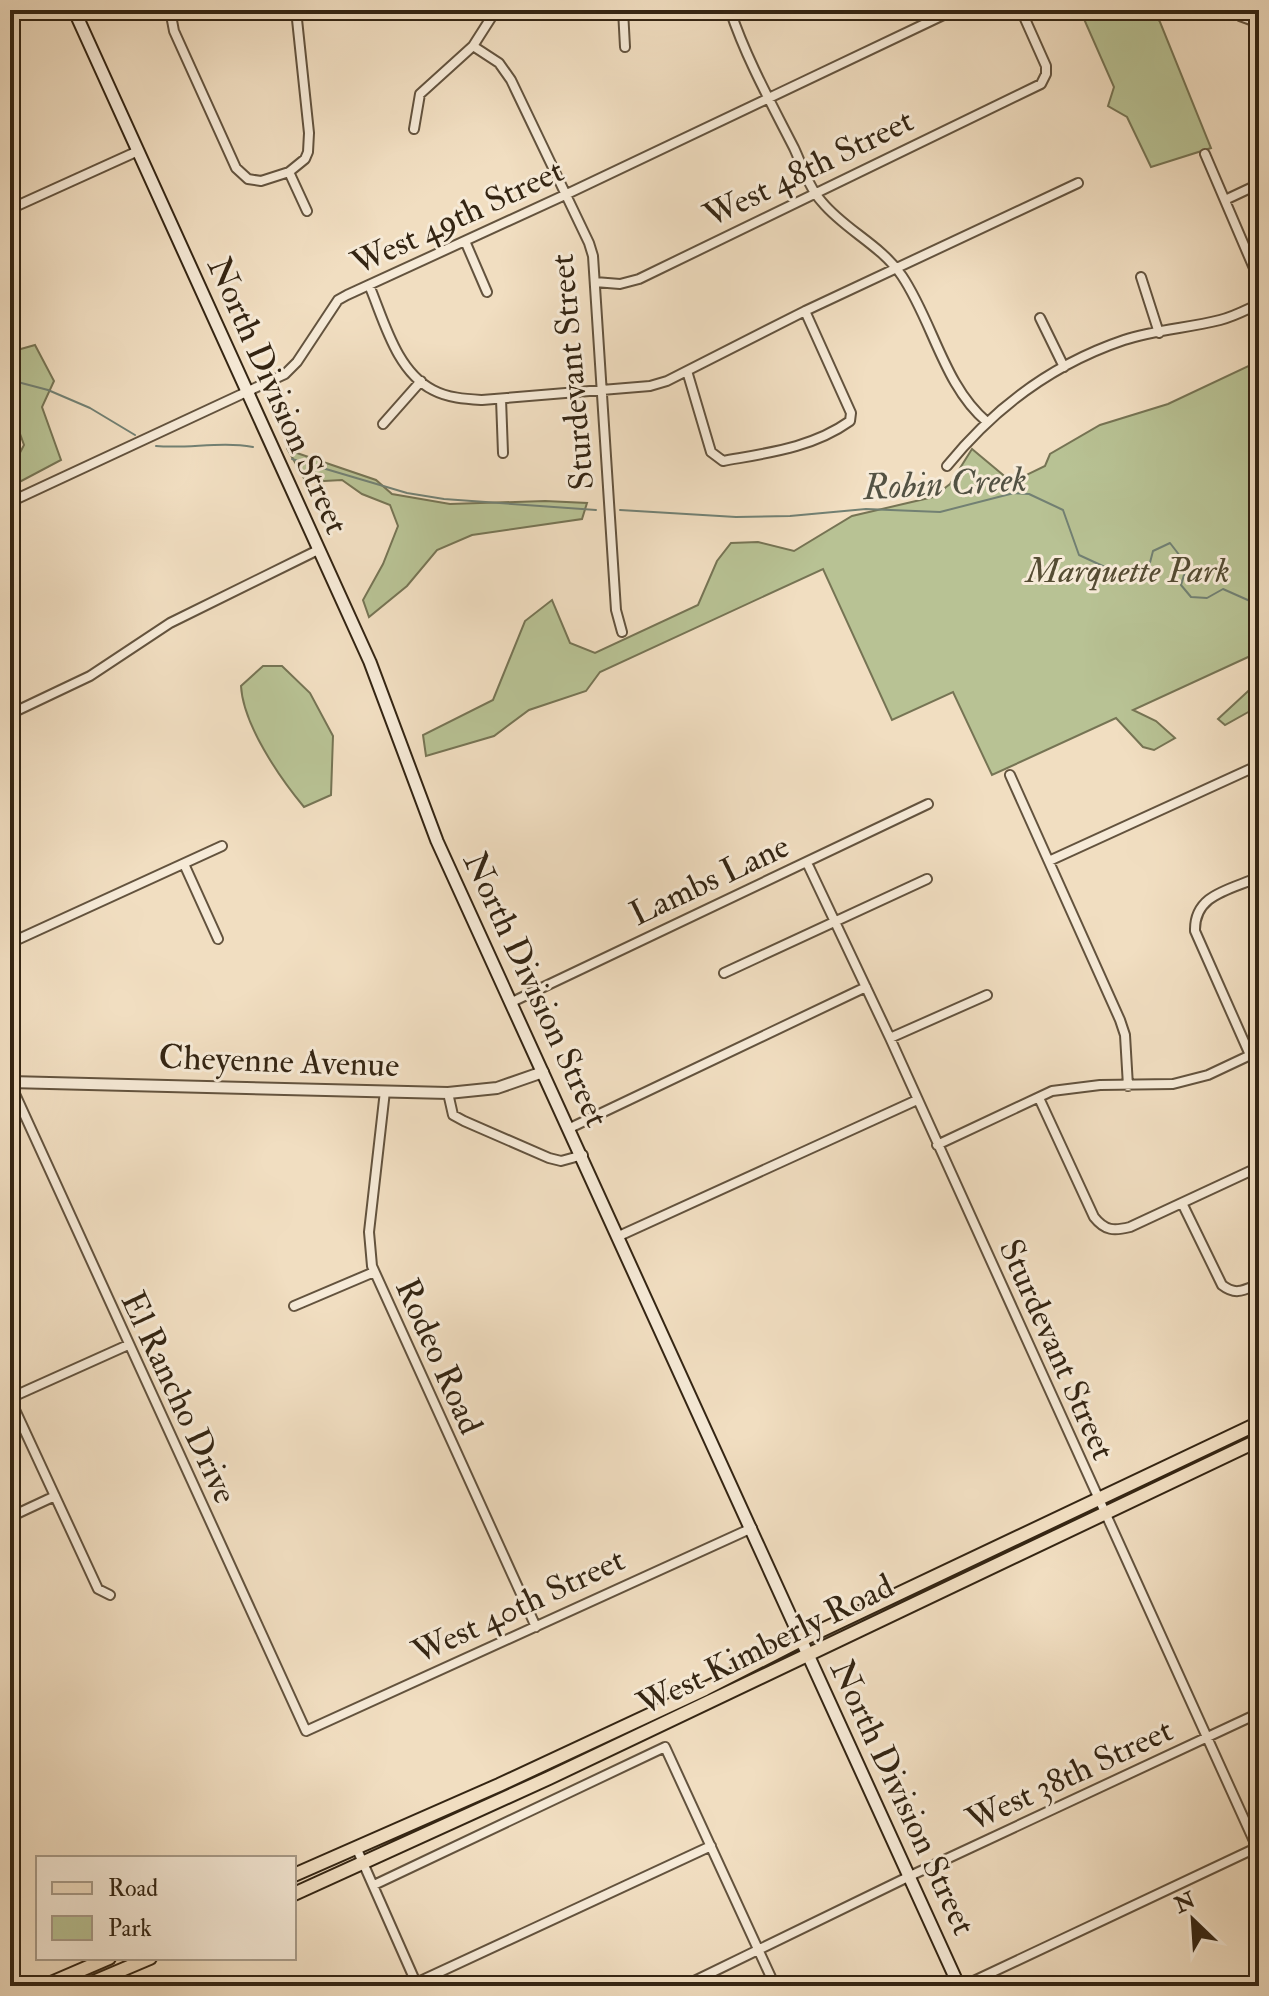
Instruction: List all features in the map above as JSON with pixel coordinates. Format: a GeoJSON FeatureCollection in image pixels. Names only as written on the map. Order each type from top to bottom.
{"type":"FeatureCollection","features":[{"type":"Feature","properties":{"kind":"main road","name":"North Division Street"},"geometry":{"type":"LineString","coordinates":[[74,10],[370,662],[437,841],[961,1986]]}},
{"type":"Feature","properties":{"kind":"main road","name":"West Kimberly Road"},"geometry":{"type":"LineString","coordinates":[[296,1874],[499,1785],[705,1689],[801,1640],[1259,1423]]}},
{"type":"Feature","properties":{"kind":"main road","name":"West Kimberly Road"},"geometry":{"type":"LineString","coordinates":[[296,1893],[562,1772],[1259,1440]]}},
{"type":"Feature","properties":{"kind":"main road"},"geometry":{"type":"LineString","coordinates":[[44,1986],[104,1960]]}},
{"type":"Feature","properties":{"kind":"main road"},"geometry":{"type":"LineString","coordinates":[[84,1986],[145,1960]]}},
{"type":"Feature","properties":{"kind":"street"},"geometry":{"type":"LineString","coordinates":[[170,10],[174,31],[236,168],[248,179],[261,181],[299,166],[308,152],[309,133],[296,10]]}},
{"type":"Feature","properties":{"kind":"street"},"geometry":{"type":"LineString","coordinates":[[414,129],[420,94],[473,46],[496,10]]}},
{"type":"Feature","properties":{"kind":"street"},"geometry":{"type":"LineString","coordinates":[[623,10],[625,47]]}},
{"type":"Feature","properties":{"kind":"street"},"geometry":{"type":"LineString","coordinates":[[730,10],[815,192],[828,209],[882,253],[895,268],[922,309],[937,347],[962,393],[987,422]]}},
{"type":"Feature","properties":{"kind":"street","name":"West 49th Street"},"geometry":{"type":"LineString","coordinates":[[10,502],[285,374],[297,362],[319,324],[338,300],[954,10]]}},
{"type":"Feature","properties":{"kind":"street","name":"West 48th Street"},"geometry":{"type":"LineString","coordinates":[[595,282],[620,284],[639,279],[1041,84],[1046,66],[1021,10]]}},
{"type":"Feature","properties":{"kind":"street"},"geometry":{"type":"LineString","coordinates":[[1232,10],[1259,23]]}},
{"type":"Feature","properties":{"kind":"street","name":"Sturdevant Street"},"geometry":{"type":"LineString","coordinates":[[473,46],[499,63],[511,80],[589,243],[595,282],[616,610],[622,632]]}},
{"type":"Feature","properties":{"kind":"street"},"geometry":{"type":"LineString","coordinates":[[10,209],[138,151]]}},
{"type":"Feature","properties":{"kind":"street"},"geometry":{"type":"LineString","coordinates":[[1205,154],[1259,280]]}},
{"type":"Feature","properties":{"kind":"street"},"geometry":{"type":"LineString","coordinates":[[289,172],[307,211]]}},
{"type":"Feature","properties":{"kind":"street"},"geometry":{"type":"LineString","coordinates":[[369,285],[402,361],[434,391],[461,398],[501,399],[650,386],[1078,183]]}},
{"type":"Feature","properties":{"kind":"street"},"geometry":{"type":"LineString","coordinates":[[1225,200],[1259,184]]}},
{"type":"Feature","properties":{"kind":"street"},"geometry":{"type":"LineString","coordinates":[[465,241],[487,292]]}},
{"type":"Feature","properties":{"kind":"street"},"geometry":{"type":"LineString","coordinates":[[1141,277],[1159,333]]}},
{"type":"Feature","properties":{"kind":"street"},"geometry":{"type":"LineString","coordinates":[[947,466],[1010,401],[1064,367],[1125,340],[1223,319],[1259,304]]}},
{"type":"Feature","properties":{"kind":"street"},"geometry":{"type":"LineString","coordinates":[[687,371],[711,452],[723,461],[803,445],[850,421],[851,413],[805,311]]}},
{"type":"Feature","properties":{"kind":"street"},"geometry":{"type":"LineString","coordinates":[[1040,318],[1064,367]]}},
{"type":"Feature","properties":{"kind":"street"},"geometry":{"type":"LineString","coordinates":[[383,424],[421,381]]}},
{"type":"Feature","properties":{"kind":"street"},"geometry":{"type":"LineString","coordinates":[[501,399],[503,453]]}},
{"type":"Feature","properties":{"kind":"street"},"geometry":{"type":"LineString","coordinates":[[10,714],[90,676],[170,623],[318,550]]}},
{"type":"Feature","properties":{"kind":"street"},"geometry":{"type":"LineString","coordinates":[[1049,861],[1259,765]]}},
{"type":"Feature","properties":{"kind":"street"},"geometry":{"type":"LineString","coordinates":[[1010,775],[1120,1020],[1125,1035],[1128,1086]]}},
{"type":"Feature","properties":{"kind":"street","name":"Lambs Lane"},"geometry":{"type":"LineString","coordinates":[[512,1002],[928,804]]}},
{"type":"Feature","properties":{"kind":"street"},"geometry":{"type":"LineString","coordinates":[[10,943],[222,846]]}},
{"type":"Feature","properties":{"kind":"street"},"geometry":{"type":"LineString","coordinates":[[184,864],[218,939]]}},
{"type":"Feature","properties":{"kind":"street","name":"Sturdevant Street"},"geometry":{"type":"LineString","coordinates":[[809,867],[890,1038],[1097,1500],[1258,1849]]}},
{"type":"Feature","properties":{"kind":"street"},"geometry":{"type":"LineString","coordinates":[[937,1145],[1052,1091],[1073,1087],[1173,1084],[1208,1075],[1254,1053],[1195,931],[1194,919],[1203,902],[1256,878]]}},
{"type":"Feature","properties":{"kind":"street"},"geometry":{"type":"LineString","coordinates":[[724,973],[927,879]]}},
{"type":"Feature","properties":{"kind":"street"},"geometry":{"type":"LineString","coordinates":[[570,1128],[866,987]]}},
{"type":"Feature","properties":{"kind":"street"},"geometry":{"type":"LineString","coordinates":[[890,1038],[987,995]]}},
{"type":"Feature","properties":{"kind":"street","name":"Cheyenne Avenue"},"geometry":{"type":"LineString","coordinates":[[10,1082],[448,1093],[497,1088],[543,1072]]}},
{"type":"Feature","properties":{"kind":"street","name":"El Rancho Drive"},"geometry":{"type":"LineString","coordinates":[[10,1082],[306,1731]]}},
{"type":"Feature","properties":{"kind":"street","name":"Rodeo Road"},"geometry":{"type":"LineString","coordinates":[[385,1091],[369,1232],[374,1272],[536,1627]]}},
{"type":"Feature","properties":{"kind":"street"},"geometry":{"type":"LineString","coordinates":[[448,1093],[453,1115],[464,1121],[549,1158],[561,1161],[583,1155]]}},
{"type":"Feature","properties":{"kind":"street"},"geometry":{"type":"LineString","coordinates":[[1039,1098],[1100,1225],[1112,1231],[1130,1227],[1259,1167]]}},
{"type":"Feature","properties":{"kind":"street"},"geometry":{"type":"LineString","coordinates":[[619,1236],[917,1100]]}},
{"type":"Feature","properties":{"kind":"street"},"geometry":{"type":"LineString","coordinates":[[1182,1203],[1216,1278],[1230,1292],[1239,1293],[1259,1284]]}},
{"type":"Feature","properties":{"kind":"street"},"geometry":{"type":"LineString","coordinates":[[294,1306],[374,1272]]}},
{"type":"Feature","properties":{"kind":"street"},"geometry":{"type":"LineString","coordinates":[[110,1595],[98,1589],[10,1399],[128,1345]]}},
{"type":"Feature","properties":{"kind":"street"},"geometry":{"type":"LineString","coordinates":[[10,1517],[55,1496]]}},
{"type":"Feature","properties":{"kind":"street","name":"West 40th Street"},"geometry":{"type":"LineString","coordinates":[[306,1731],[752,1528]]}},
{"type":"Feature","properties":{"kind":"street","name":"West 38th Street"},"geometry":{"type":"LineString","coordinates":[[684,1986],[910,1876],[1259,1713]]}},
{"type":"Feature","properties":{"kind":"street","name":"West Kimberly Road"},"geometry":{"type":"LineString","coordinates":[[374,1885],[665,1747],[711,1846]]}},
{"type":"Feature","properties":{"kind":"street"},"geometry":{"type":"LineString","coordinates":[[356,1847],[417,1985],[711,1846],[775,1986]]}},
{"type":"Feature","properties":{"kind":"street"},"geometry":{"type":"LineString","coordinates":[[961,1986],[1258,1849]]}},
{"type":"Feature","properties":{"kind":"street"},"geometry":{"type":"LineString","coordinates":[[1245,1986],[1259,1980]]}},
{"type":"Feature","properties":{"kind":"green space"},"geometry":{"type":"Polygon","coordinates":[[[1080,10],[1151,10],[1160,22],[1211,148],[1151,167],[1127,117],[1108,106],[1114,87],[1080,10]]]}},
{"type":"Feature","properties":{"kind":"green space"},"geometry":{"type":"Polygon","coordinates":[[[35,345],[54,381],[42,407],[61,460],[10,487],[10,472],[24,445],[10,406],[10,352],[35,345]]]}},
{"type":"Feature","properties":{"kind":"green space","name":"Marquette Park"},"geometry":{"type":"Polygon","coordinates":[[[1259,361],[1259,652],[1133,710],[1156,721],[1175,738],[1154,750],[1143,747],[1116,718],[992,775],[953,692],[892,720],[823,569],[600,672],[586,691],[529,710],[494,736],[426,756],[423,735],[493,700],[525,621],[552,600],[570,643],[595,653],[698,605],[717,561],[731,543],[758,542],[794,551],[852,516],[933,497],[950,484],[972,449],[1008,479],[1016,480],[1045,466],[1050,454],[1100,425],[1168,404],[1259,361]]]}},
{"type":"Feature","properties":{"kind":"green space"},"geometry":{"type":"Polygon","coordinates":[[[288,450],[376,480],[392,494],[450,504],[587,503],[582,519],[472,535],[437,550],[407,586],[369,617],[363,600],[383,564],[398,526],[390,505],[362,494],[342,480],[306,482],[288,450]]]}},
{"type":"Feature","properties":{"kind":"green space"},"geometry":{"type":"Polygon","coordinates":[[[263,666],[282,666],[310,693],[333,736],[331,795],[304,807],[264,750],[243,701],[241,686],[263,666]]]}},
{"type":"Feature","properties":{"kind":"green space"},"geometry":{"type":"Polygon","coordinates":[[[1259,681],[1259,706],[1225,725],[1218,719],[1259,681]]]}},
{"type":"Feature","properties":{"kind":"waterway","name":"Robin Creek"},"geometry":{"type":"LineString","coordinates":[[10,380],[48,390],[90,408],[135,435]]}},
{"type":"Feature","properties":{"kind":"waterway","name":"Robin Creek"},"geometry":{"type":"LineString","coordinates":[[156,446],[253,447]]}},
{"type":"Feature","properties":{"kind":"waterway","name":"Robin Creek"},"geometry":{"type":"LineString","coordinates":[[292,459],[407,493],[444,499],[596,510]]}},
{"type":"Feature","properties":{"kind":"waterway","name":"Robin Creek"},"geometry":{"type":"LineString","coordinates":[[620,510],[736,517],[866,509],[940,512],[1014,493],[1029,494],[1063,510],[1079,555],[1131,579],[1147,574],[1153,551],[1170,543],[1187,565],[1181,585],[1191,597],[1207,598],[1223,589],[1259,605]]}}]}
